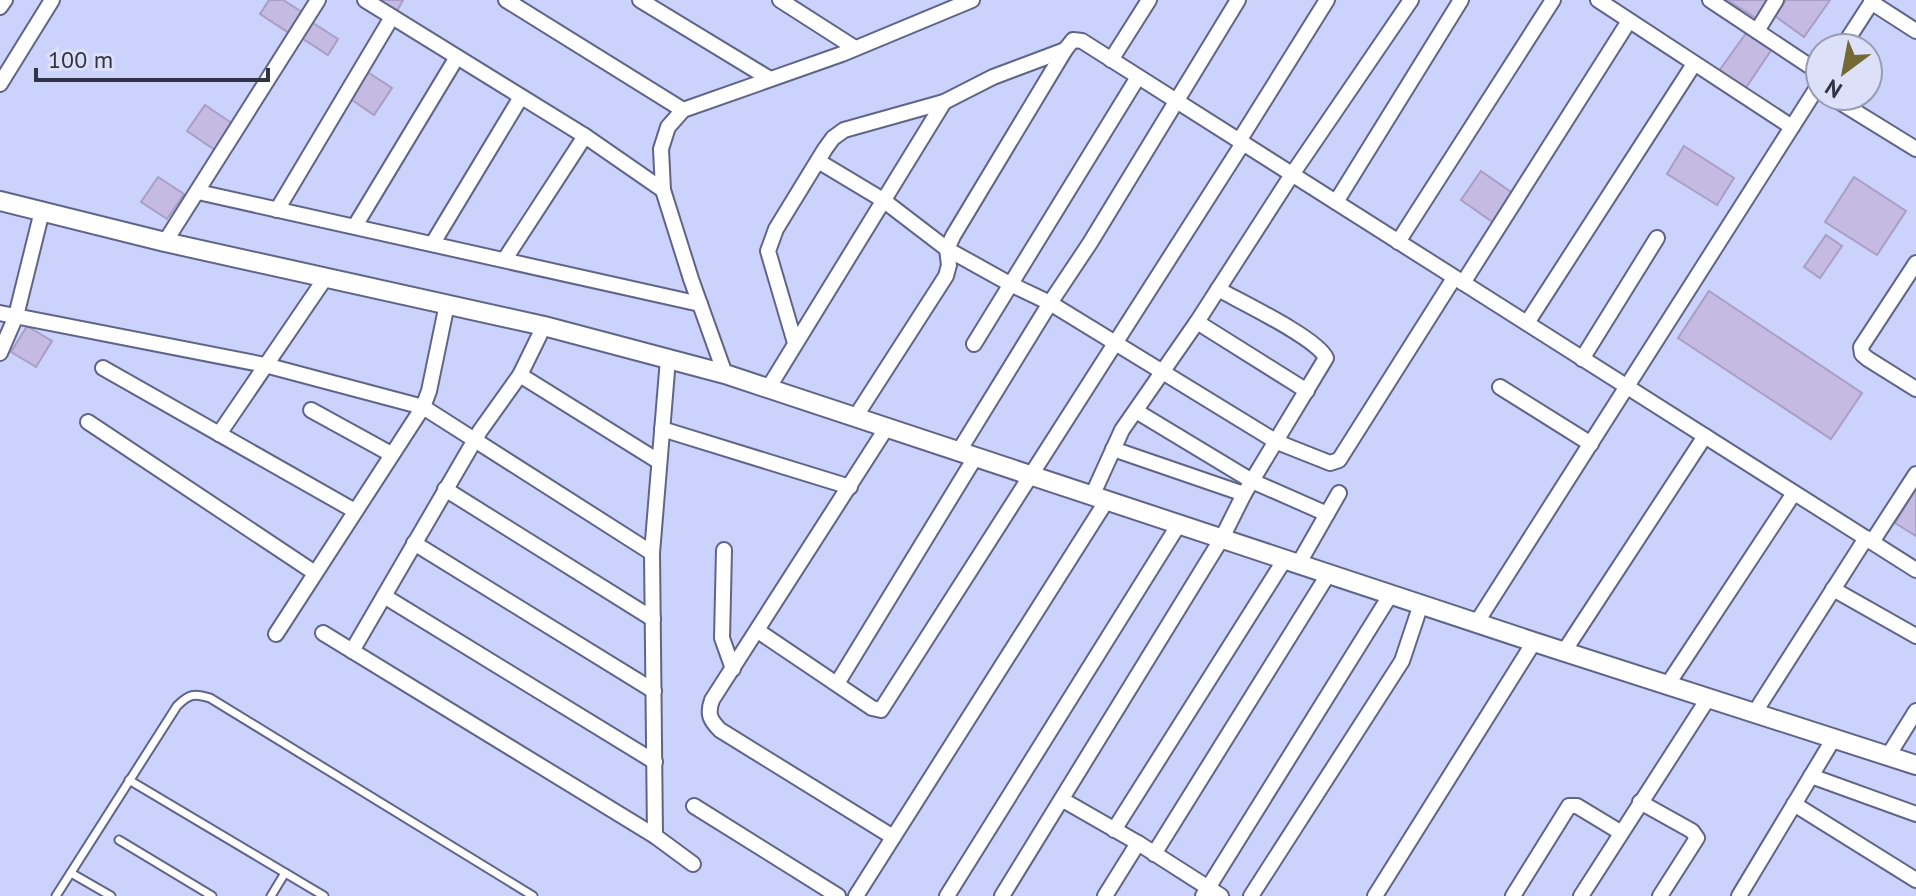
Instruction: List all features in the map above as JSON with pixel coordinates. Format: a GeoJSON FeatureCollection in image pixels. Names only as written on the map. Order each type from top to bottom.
{"type":"FeatureCollection","features":[{"type":"Feature","properties":{"kind":"street"},"geometry":{"type":"LineString","coordinates":[[0,7],[5,0]]}},
{"type":"Feature","properties":{"kind":"street"},"geometry":{"type":"LineString","coordinates":[[0,84],[52,0]]}},
{"type":"Feature","properties":{"kind":"street"},"geometry":{"type":"LineString","coordinates":[[165,242],[318,0]]}},
{"type":"Feature","properties":{"kind":"street"},"geometry":{"type":"LineString","coordinates":[[365,0],[585,136],[663,190]]}},
{"type":"Feature","properties":{"kind":"street"},"geometry":{"type":"LineString","coordinates":[[506,0],[683,110]]}},
{"type":"Feature","properties":{"kind":"street"},"geometry":{"type":"LineString","coordinates":[[640,0],[770,79]]}},
{"type":"Feature","properties":{"kind":"street"},"geometry":{"type":"LineString","coordinates":[[780,0],[855,48]]}},
{"type":"Feature","properties":{"kind":"street"},"geometry":{"type":"LineString","coordinates":[[725,374],[663,190],[661,149],[668,127],[683,110],[855,48],[972,0]]}},
{"type":"Feature","properties":{"kind":"street"},"geometry":{"type":"LineString","coordinates":[[1111,60],[1149,0]]}},
{"type":"Feature","properties":{"kind":"street"},"geometry":{"type":"LineString","coordinates":[[838,682],[1050,303],[1238,0]]}},
{"type":"Feature","properties":{"kind":"street"},"geometry":{"type":"LineString","coordinates":[[758,631],[838,682],[872,708],[881,710],[1117,344],[1327,0]]}},
{"type":"Feature","properties":{"kind":"street"},"geometry":{"type":"LineString","coordinates":[[856,896],[1100,498],[1113,449],[1136,411],[1411,0]]}},
{"type":"Feature","properties":{"kind":"street"},"geometry":{"type":"LineString","coordinates":[[1336,202],[1461,0]]}},
{"type":"Feature","properties":{"kind":"street"},"geometry":{"type":"LineString","coordinates":[[1398,242],[1553,0]]}},
{"type":"Feature","properties":{"kind":"street"},"geometry":{"type":"LineString","coordinates":[[1598,0],[1792,127]]}},
{"type":"Feature","properties":{"kind":"street"},"geometry":{"type":"LineString","coordinates":[[1710,0],[1757,31],[1804,70]]}},
{"type":"Feature","properties":{"kind":"street"},"geometry":{"type":"LineString","coordinates":[[1757,31],[1776,0]]}},
{"type":"Feature","properties":{"kind":"street"},"geometry":{"type":"LineString","coordinates":[[1852,32],[1872,1],[1916,31]]}},
{"type":"Feature","properties":{"kind":"street"},"geometry":{"type":"LineString","coordinates":[[277,210],[392,17]]}},
{"type":"Feature","properties":{"kind":"street"},"geometry":{"type":"LineString","coordinates":[[818,161],[883,200],[947,249],[1050,303],[1277,442],[1330,463],[1339,460],[1629,21]]}},
{"type":"Feature","properties":{"kind":"street"},"geometry":{"type":"LineString","coordinates":[[856,416],[946,276],[949,265],[947,249],[1065,50],[1073,40],[1082,41],[1916,570]]}},
{"type":"Feature","properties":{"kind":"street"},"geometry":{"type":"LineString","coordinates":[[795,343],[768,251],[776,229],[833,138],[844,130],[944,102],[993,77],[1065,50]]}},
{"type":"Feature","properties":{"kind":"street"},"geometry":{"type":"LineString","coordinates":[[355,226],[457,57]]}},
{"type":"Feature","properties":{"kind":"street"},"geometry":{"type":"LineString","coordinates":[[1527,323],[1694,64]]}},
{"type":"Feature","properties":{"kind":"street"},"geometry":{"type":"LineString","coordinates":[[974,344],[1138,77]]}},
{"type":"Feature","properties":{"kind":"street"},"geometry":{"type":"LineString","coordinates":[[433,243],[521,97]]}},
{"type":"Feature","properties":{"kind":"street"},"geometry":{"type":"LineString","coordinates":[[769,387],[944,102]]}},
{"type":"Feature","properties":{"kind":"street"},"geometry":{"type":"LineString","coordinates":[[1477,622],[1804,107]]}},
{"type":"Feature","properties":{"kind":"street"},"geometry":{"type":"LineString","coordinates":[[1856,112],[1916,149]]}},
{"type":"Feature","properties":{"kind":"street"},"geometry":{"type":"LineString","coordinates":[[505,259],[585,136]]}},
{"type":"Feature","properties":{"kind":"street"},"geometry":{"type":"LineString","coordinates":[[198,192],[700,304]]}},
{"type":"Feature","properties":{"kind":"street"},"geometry":{"type":"LineString","coordinates":[[0,201],[165,242],[544,326],[725,374],[1916,765]]}},
{"type":"Feature","properties":{"kind":"street"},"geometry":{"type":"LineString","coordinates":[[0,353],[16,316],[42,211]]}},
{"type":"Feature","properties":{"kind":"street"},"geometry":{"type":"LineString","coordinates":[[1582,359],[1657,238]]}},
{"type":"Feature","properties":{"kind":"street"},"geometry":{"type":"LineString","coordinates":[[1916,263],[1861,347],[1862,354],[1868,359],[1916,389]]}},
{"type":"Feature","properties":{"kind":"street"},"geometry":{"type":"LineString","coordinates":[[219,434],[326,277]]}},
{"type":"Feature","properties":{"kind":"street"},"geometry":{"type":"LineString","coordinates":[[1002,896],[1222,538],[1248,488],[1326,358],[1323,351],[1296,333],[1218,289]]}},
{"type":"Feature","properties":{"kind":"street"},"geometry":{"type":"LineString","coordinates":[[276,634],[423,407],[447,304]]}},
{"type":"Feature","properties":{"kind":"street"},"geometry":{"type":"LineString","coordinates":[[0,313],[265,365],[423,407],[652,553]]}},
{"type":"Feature","properties":{"kind":"street"},"geometry":{"type":"LineString","coordinates":[[1197,322],[1307,391]]}},
{"type":"Feature","properties":{"kind":"street"},"geometry":{"type":"LineString","coordinates":[[352,651],[445,489],[520,375],[544,326]]}},
{"type":"Feature","properties":{"kind":"street"},"geometry":{"type":"LineString","coordinates":[[655,836],[652,553],[668,359]]}},
{"type":"Feature","properties":{"kind":"street"},"geometry":{"type":"LineString","coordinates":[[103,368],[355,511]]}},
{"type":"Feature","properties":{"kind":"street"},"geometry":{"type":"LineString","coordinates":[[520,375],[658,461]]}},
{"type":"Feature","properties":{"kind":"street"},"geometry":{"type":"LineString","coordinates":[[1500,387],[1591,444]]}},
{"type":"Feature","properties":{"kind":"street"},"geometry":{"type":"LineString","coordinates":[[311,410],[391,454]]}},
{"type":"Feature","properties":{"kind":"street"},"geometry":{"type":"LineString","coordinates":[[1136,411],[1248,488]]}},
{"type":"Feature","properties":{"kind":"street"},"geometry":{"type":"LineString","coordinates":[[88,422],[315,573]]}},
{"type":"Feature","properties":{"kind":"street"},"geometry":{"type":"LineString","coordinates":[[887,427],[712,700],[708,711],[712,722],[720,730],[893,837]]}},
{"type":"Feature","properties":{"kind":"street"},"geometry":{"type":"LineString","coordinates":[[662,429],[850,487]]}},
{"type":"Feature","properties":{"kind":"street"},"geometry":{"type":"LineString","coordinates":[[1565,650],[1705,436]]}},
{"type":"Feature","properties":{"kind":"street"},"geometry":{"type":"LineString","coordinates":[[1113,449],[1327,514]]}},
{"type":"Feature","properties":{"kind":"street"},"geometry":{"type":"LineString","coordinates":[[1755,712],[1833,589],[1916,474]]}},
{"type":"Feature","properties":{"kind":"street"},"geometry":{"type":"LineString","coordinates":[[445,489],[653,619]]}},
{"type":"Feature","properties":{"kind":"street"},"geometry":{"type":"LineString","coordinates":[[1114,830],[1339,493]]}},
{"type":"Feature","properties":{"kind":"street"},"geometry":{"type":"LineString","coordinates":[[1668,684],[1794,493]]}},
{"type":"Feature","properties":{"kind":"street"},"geometry":{"type":"LineString","coordinates":[[947,896],[1179,524]]}},
{"type":"Feature","properties":{"kind":"street"},"geometry":{"type":"LineString","coordinates":[[414,543],[654,691]]}},
{"type":"Feature","properties":{"kind":"street"},"geometry":{"type":"LineString","coordinates":[[724,550],[722,638],[733,669]]}},
{"type":"Feature","properties":{"kind":"street"},"geometry":{"type":"LineString","coordinates":[[1154,854],[1329,573]]}},
{"type":"Feature","properties":{"kind":"street"},"geometry":{"type":"LineString","coordinates":[[1833,589],[1916,636]]}},
{"type":"Feature","properties":{"kind":"street"},"geometry":{"type":"LineString","coordinates":[[1063,800],[1138,843],[1211,893],[1391,594]]}},
{"type":"Feature","properties":{"kind":"street"},"geometry":{"type":"LineString","coordinates":[[384,596],[655,762]]}},
{"type":"Feature","properties":{"kind":"street"},"geometry":{"type":"LineString","coordinates":[[1251,896],[1402,661],[1421,604]]}},
{"type":"Feature","properties":{"kind":"street"},"geometry":{"type":"LineString","coordinates":[[323,633],[655,836],[693,864]]}},
{"type":"Feature","properties":{"kind":"street"},"geometry":{"type":"LineString","coordinates":[[1375,896],[1534,642]]}},
{"type":"Feature","properties":{"kind":"street"},"geometry":{"type":"LineString","coordinates":[[1581,896],[1709,697]]}},
{"type":"Feature","properties":{"kind":"street"},"geometry":{"type":"LineString","coordinates":[[1888,756],[1916,711]]}},
{"type":"Feature","properties":{"kind":"street"},"geometry":{"type":"LineString","coordinates":[[1739,896],[1834,738]]}},
{"type":"Feature","properties":{"kind":"street"},"geometry":{"type":"LineString","coordinates":[[1811,776],[1916,814]]}},
{"type":"Feature","properties":{"kind":"street"},"geometry":{"type":"LineString","coordinates":[[1640,802],[1692,831],[1697,838],[1660,896]]}},
{"type":"Feature","properties":{"kind":"street"},"geometry":{"type":"LineString","coordinates":[[1794,804],[1916,880]]}},
{"type":"Feature","properties":{"kind":"street"},"geometry":{"type":"LineString","coordinates":[[694,806],[838,896]]}},
{"type":"Feature","properties":{"kind":"street"},"geometry":{"type":"LineString","coordinates":[[1513,896],[1569,806],[1577,806],[1620,832]]}},
{"type":"Feature","properties":{"kind":"street"},"geometry":{"type":"LineString","coordinates":[[1105,896],[1138,843]]}},
{"type":"Feature","properties":{"kind":"lane"},"geometry":{"type":"LineString","coordinates":[[56,896],[177,706],[188,695],[196,694],[210,698],[533,896]]}},
{"type":"Feature","properties":{"kind":"lane"},"geometry":{"type":"LineString","coordinates":[[129,780],[324,896]]}},
{"type":"Feature","properties":{"kind":"lane"},"geometry":{"type":"LineString","coordinates":[[119,840],[212,896]]}},
{"type":"Feature","properties":{"kind":"lane"},"geometry":{"type":"LineString","coordinates":[[71,873],[111,896]]}},
{"type":"Feature","properties":{"kind":"lane"},"geometry":{"type":"LineString","coordinates":[[271,896],[285,873]]}},
{"type":"Feature","properties":{"kind":"building"},"geometry":{"type":"Polygon","coordinates":[[[269,0],[283,0],[302,12],[289,33],[260,14],[269,0]]]}},
{"type":"Feature","properties":{"kind":"building"},"geometry":{"type":"Polygon","coordinates":[[[370,0],[403,0],[395,15],[370,0]]]}},
{"type":"Feature","properties":{"kind":"building"},"geometry":{"type":"Polygon","coordinates":[[[1727,0],[1767,0],[1756,18],[1727,0]]]}},
{"type":"Feature","properties":{"kind":"building"},"geometry":{"type":"Polygon","coordinates":[[[1786,0],[1830,0],[1808,32],[1804,32],[1804,37],[1775,16],[1786,0]]]}},
{"type":"Feature","properties":{"kind":"building"},"geometry":{"type":"Polygon","coordinates":[[[310,21],[338,39],[328,55],[300,37],[310,21]]]}},
{"type":"Feature","properties":{"kind":"building"},"geometry":{"type":"Polygon","coordinates":[[[1747,32],[1772,49],[1745,89],[1719,71],[1747,32]]]}},
{"type":"Feature","properties":{"kind":"building"},"geometry":{"type":"Polygon","coordinates":[[[366,71],[392,88],[374,115],[349,98],[366,71]]]}},
{"type":"Feature","properties":{"kind":"building"},"geometry":{"type":"Polygon","coordinates":[[[205,105],[233,124],[215,150],[187,131],[205,105]]]}},
{"type":"Feature","properties":{"kind":"building"},"geometry":{"type":"Polygon","coordinates":[[[1684,146],[1734,178],[1717,205],[1667,174],[1684,146]]]}},
{"type":"Feature","properties":{"kind":"building"},"geometry":{"type":"Polygon","coordinates":[[[1481,171],[1514,194],[1494,223],[1461,200],[1481,171]]]}},
{"type":"Feature","properties":{"kind":"building"},"geometry":{"type":"Polygon","coordinates":[[[158,177],[184,194],[167,219],[141,202],[158,177]]]}},
{"type":"Feature","properties":{"kind":"building"},"geometry":{"type":"Polygon","coordinates":[[[1854,177],[1906,211],[1877,255],[1825,222],[1854,177]]]}},
{"type":"Feature","properties":{"kind":"building"},"geometry":{"type":"Polygon","coordinates":[[[1826,235],[1842,246],[1820,278],[1804,267],[1826,235]]]}},
{"type":"Feature","properties":{"kind":"building"},"geometry":{"type":"Polygon","coordinates":[[[1709,291],[1862,393],[1831,439],[1678,338],[1709,291]]]}},
{"type":"Feature","properties":{"kind":"building"},"geometry":{"type":"Polygon","coordinates":[[[27,326],[52,341],[36,367],[11,352],[27,326]]]}},
{"type":"Feature","properties":{"kind":"building"},"geometry":{"type":"Polygon","coordinates":[[[1916,489],[1916,536],[1895,523],[1916,489]]]}}]}
